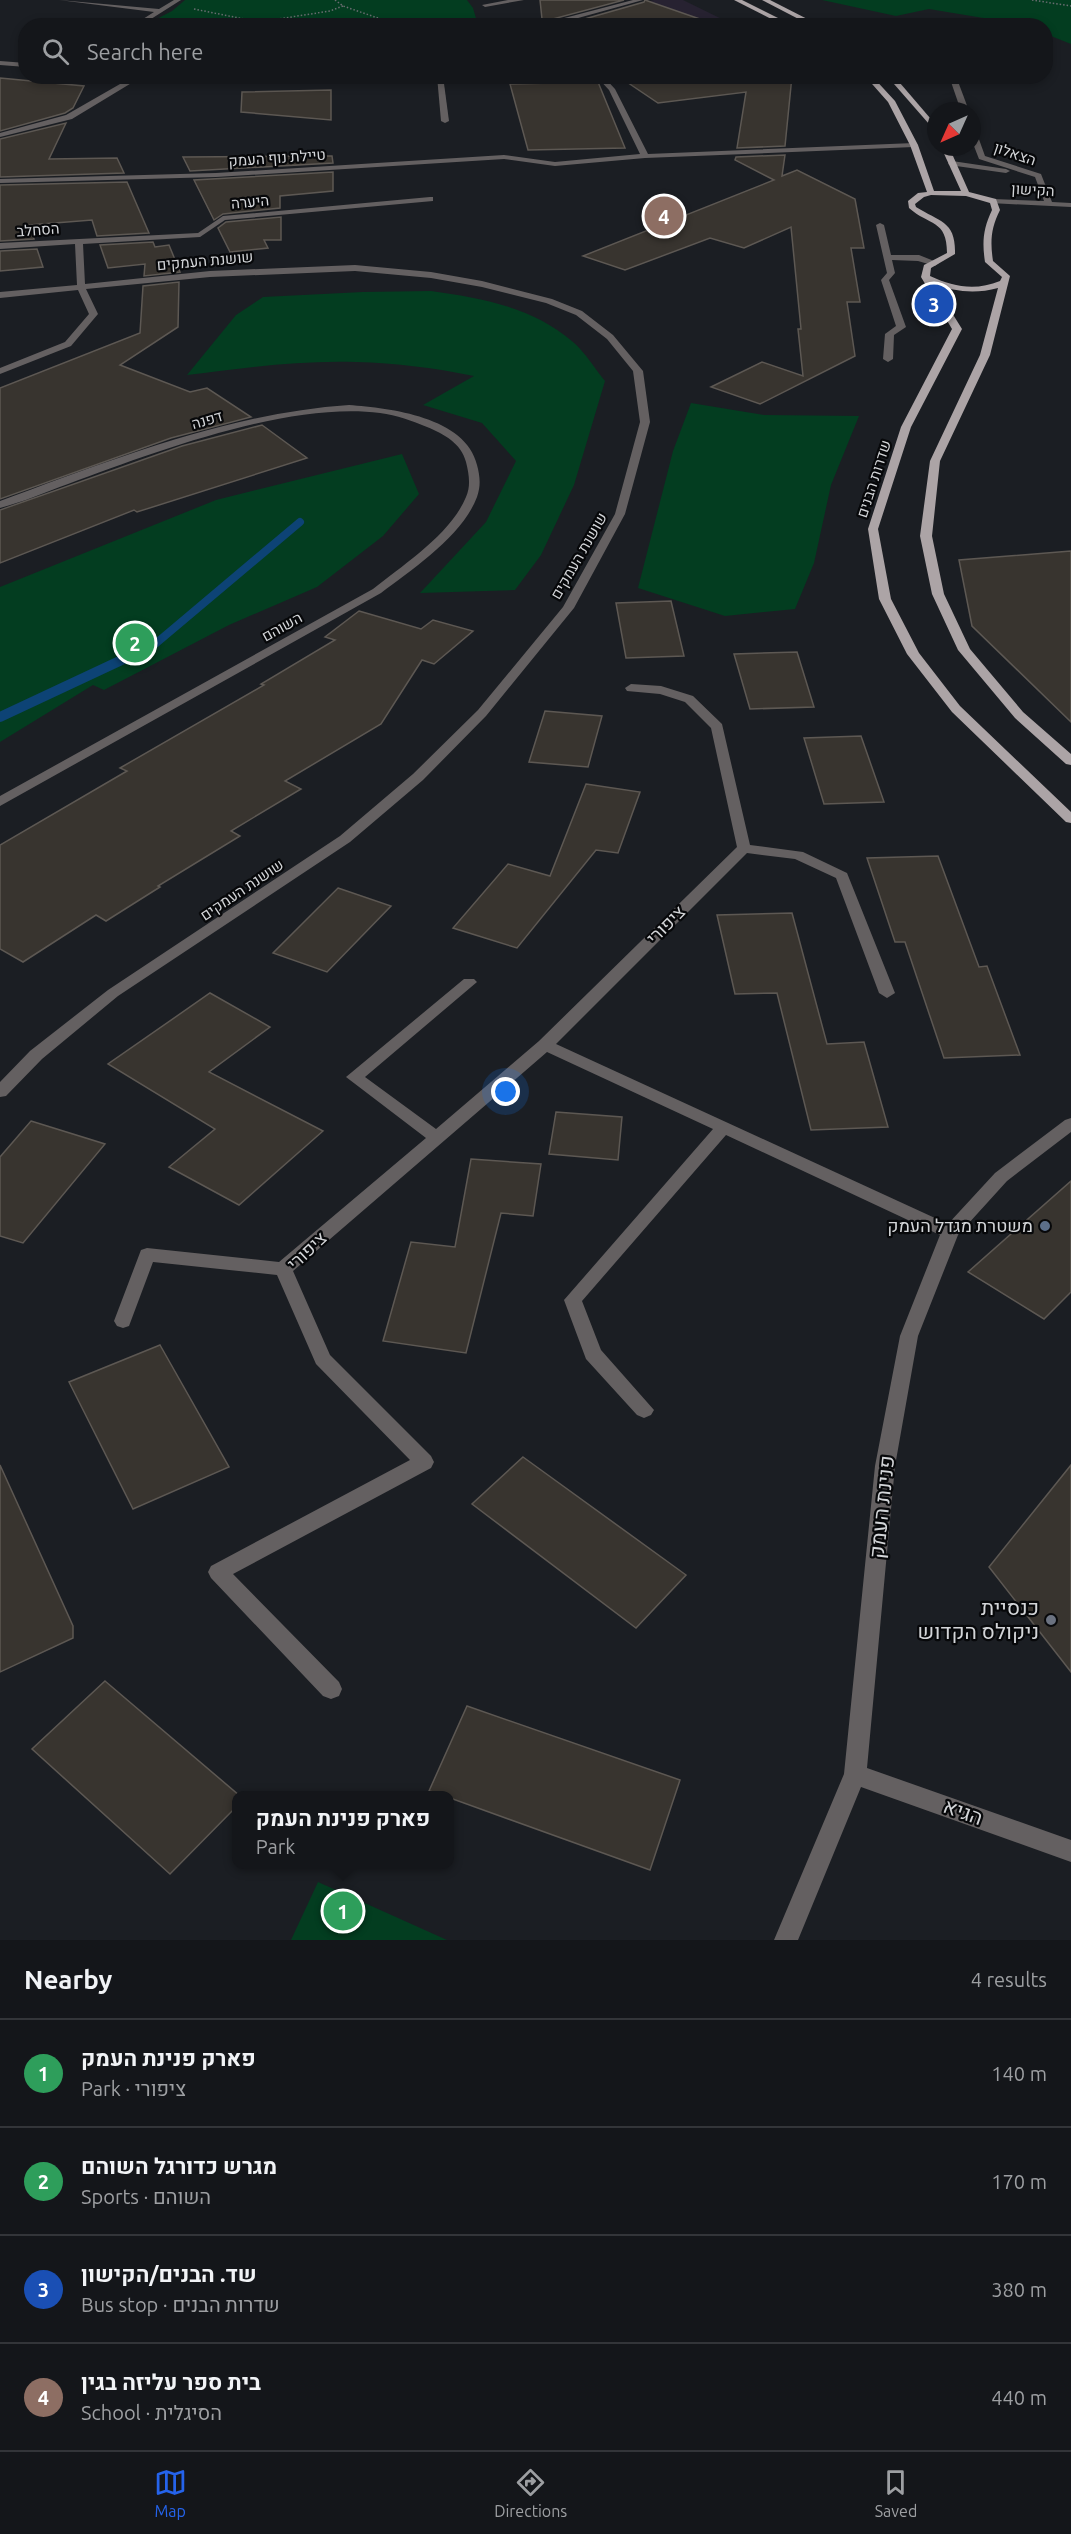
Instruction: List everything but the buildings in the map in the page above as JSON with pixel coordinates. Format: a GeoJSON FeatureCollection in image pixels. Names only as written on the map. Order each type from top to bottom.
{"type":"FeatureCollection","features":[{"type":"Feature","properties":{"kind":"main road"},"geometry":{"type":"LineString","coordinates":[[737,0],[774,18]]}},
{"type":"Feature","properties":{"kind":"main road"},"geometry":{"type":"LineString","coordinates":[[765,0],[802,18]]}},
{"type":"Feature","properties":{"kind":"main road"},"geometry":{"type":"LineString","coordinates":[[875,84],[891,101],[914,145],[931,193]]}},
{"type":"Feature","properties":{"kind":"main road"},"geometry":{"type":"LineString","coordinates":[[897,84],[927,119]]}},
{"type":"Feature","properties":{"kind":"main road"},"geometry":{"type":"LineString","coordinates":[[949,156],[966,194]]}},
{"type":"Feature","properties":{"kind":"main road"},"geometry":{"type":"LineString","coordinates":[[1004,283],[992,289],[969,290],[944,287],[925,278],[927,267],[951,254],[952,238],[944,223],[919,213],[911,203],[921,195],[931,193],[966,194],[993,201],[996,210],[986,238],[989,262],[1006,276],[985,355],[935,461],[926,536],[938,594],[964,650],[1019,715],[1071,761]]}},
{"type":"Feature","properties":{"kind":"main road","name":"שדרות הבנים"},"geometry":{"type":"LineString","coordinates":[[925,278],[957,329],[906,427],[873,529],[885,599],[913,654],[956,709],[1071,819]]}},
{"type":"Feature","properties":{"kind":"street"},"geometry":{"type":"LineString","coordinates":[[62,0],[161,11]]}},
{"type":"Feature","properties":{"kind":"street"},"geometry":{"type":"LineString","coordinates":[[149,18],[178,0]]}},
{"type":"Feature","properties":{"kind":"street"},"geometry":{"type":"LineString","coordinates":[[489,18],[483,2],[521,0]]}},
{"type":"Feature","properties":{"kind":"street"},"geometry":{"type":"LineString","coordinates":[[572,18],[640,0]]}},
{"type":"Feature","properties":{"kind":"street"},"geometry":{"type":"LineString","coordinates":[[0,63],[18,64]]}},
{"type":"Feature","properties":{"kind":"street"},"geometry":{"type":"LineString","coordinates":[[0,135],[69,117],[126,84]]}},
{"type":"Feature","properties":{"kind":"street"},"geometry":{"type":"LineString","coordinates":[[441,84],[445,121]]}},
{"type":"Feature","properties":{"kind":"street"},"geometry":{"type":"LineString","coordinates":[[607,84],[612,89],[645,156]]}},
{"type":"Feature","properties":{"kind":"street"},"geometry":{"type":"LineString","coordinates":[[955,84],[962,102]]}},
{"type":"Feature","properties":{"kind":"street","name":"טיילת נוף העמק"},"geometry":{"type":"LineString","coordinates":[[0,181],[216,176],[504,157],[555,164],[645,156],[914,145]]}},
{"type":"Feature","properties":{"kind":"street","name":"הצאלון"},"geometry":{"type":"LineString","coordinates":[[981,154],[982,157],[1038,176],[1049,204]]}},
{"type":"Feature","properties":{"kind":"street"},"geometry":{"type":"LineString","coordinates":[[952,163],[988,170],[1024,171]]}},
{"type":"Feature","properties":{"kind":"street","name":"היערה"},"geometry":{"type":"LineString","coordinates":[[79,241],[200,235],[223,218],[430,199]]}},
{"type":"Feature","properties":{"kind":"street","name":"הקישון"},"geometry":{"type":"LineString","coordinates":[[993,201],[1071,205]]}},
{"type":"Feature","properties":{"kind":"street"},"geometry":{"type":"LineString","coordinates":[[880,225],[891,273],[885,280],[901,327],[890,334],[888,359]]}},
{"type":"Feature","properties":{"kind":"street"},"geometry":{"type":"LineString","coordinates":[[0,371],[68,344],[94,314],[81,288],[79,241]]}},
{"type":"Feature","properties":{"kind":"street","name":"הסחלב"},"geometry":{"type":"LineString","coordinates":[[0,246],[79,241]]}},
{"type":"Feature","properties":{"kind":"street"},"geometry":{"type":"LineString","coordinates":[[888,257],[919,258],[935,262]]}},
{"type":"Feature","properties":{"kind":"street","name":"שושנת העמקים"},"geometry":{"type":"LineString","coordinates":[[0,295],[210,274],[355,268],[431,275],[482,284],[549,301],[579,313],[610,337],[638,371],[645,422],[620,514],[568,608],[482,713],[418,777],[345,839],[113,993],[36,1055],[0,1092]]}},
{"type":"Feature","properties":{"kind":"street","name":"דפנה"},"geometry":{"type":"LineString","coordinates":[[0,505],[160,449],[263,420],[327,410],[357,409],[389,411],[429,422]]}},
{"type":"Feature","properties":{"kind":"street","name":"השוהם"},"geometry":{"type":"LineString","coordinates":[[0,802],[377,591],[420,558],[466,508],[475,484],[471,459],[460,439],[429,422]]}},
{"type":"Feature","properties":{"kind":"street"},"geometry":{"type":"LineString","coordinates":[[631,688],[661,690],[689,699],[717,727],[744,848],[798,855],[842,876],[887,993]]}},
{"type":"Feature","properties":{"kind":"street","name":"ציפורי"},"geometry":{"type":"LineString","coordinates":[[331,1689],[218,1572],[424,1462],[323,1359],[283,1269],[545,1045],[744,848]]}},
{"type":"Feature","properties":{"kind":"street"},"geometry":{"type":"LineString","coordinates":[[437,1138],[354,1077],[469,982]]}},
{"type":"Feature","properties":{"kind":"street"},"geometry":{"type":"LineString","coordinates":[[545,1045],[722,1129],[950,1232]]}},
{"type":"Feature","properties":{"kind":"street","name":"פנינת העמק"},"geometry":{"type":"LineString","coordinates":[[786,1940],[855,1774],[885,1466],[909,1336],[950,1232],[1001,1177],[1071,1124]]}},
{"type":"Feature","properties":{"kind":"street"},"geometry":{"type":"LineString","coordinates":[[644,1410],[593,1354],[573,1300],[722,1129]]}},
{"type":"Feature","properties":{"kind":"street"},"geometry":{"type":"LineString","coordinates":[[123,1322],[147,1255],[283,1269]]}},
{"type":"Feature","properties":{"kind":"street","name":"הגיא"},"geometry":{"type":"LineString","coordinates":[[855,1774],[1071,1851]]}},
{"type":"Feature","properties":{"kind":"path"},"geometry":{"type":"LineString","coordinates":[[335,0],[343,6],[378,18]]}},
{"type":"Feature","properties":{"kind":"path"},"geometry":{"type":"LineString","coordinates":[[1032,0],[1071,6]]}},
{"type":"Feature","properties":{"kind":"path"},"geometry":{"type":"LineString","coordinates":[[285,18],[330,11],[343,6]]}},
{"type":"Feature","properties":{"kind":"path"},"geometry":{"type":"LineString","coordinates":[[168,7],[198,9],[240,18]]}},
{"type":"Feature","properties":{"kind":"shaded area"},"geometry":{"type":"Polygon","coordinates":[[[654,0],[683,0],[720,18],[586,18],[654,0]]]}},
{"type":"Feature","properties":{"kind":"green space"},"geometry":{"type":"Polygon","coordinates":[[[185,0],[467,0],[473,8],[476,18],[158,18],[185,0]]]}},
{"type":"Feature","properties":{"kind":"green space"},"geometry":{"type":"Polygon","coordinates":[[[822,0],[1071,0],[1071,44],[1053,37],[1053,18],[983,18],[929,9],[896,16],[822,0]]]}},
{"type":"Feature","properties":{"kind":"green space"},"geometry":{"type":"Polygon","coordinates":[[[431,291],[506,306],[541,320],[577,346],[605,381],[574,485],[541,555],[515,590],[420,593],[486,522],[516,461],[482,423],[423,405],[474,376],[401,365],[335,362],[272,365],[187,375],[236,315],[263,297],[431,291]]]}},
{"type":"Feature","properties":{"kind":"green space"},"geometry":{"type":"Polygon","coordinates":[[[691,403],[764,415],[859,416],[831,485],[814,563],[795,609],[725,616],[638,588],[673,451],[691,403]]]}},
{"type":"Feature","properties":{"kind":"green space"},"geometry":{"type":"Polygon","coordinates":[[[402,454],[419,494],[383,536],[317,587],[229,625],[104,690],[93,685],[0,742],[0,587],[216,500],[402,454]]]}},
{"type":"Feature","properties":{"kind":"green space"},"geometry":{"type":"Polygon","coordinates":[[[318,1882],[447,1940],[291,1940],[318,1882]]]}},
{"type":"Feature","properties":{"kind":"waterway"},"geometry":{"type":"LineString","coordinates":[[140,652],[154,645],[300,522]]}},
{"type":"Feature","properties":{"kind":"waterway"},"geometry":{"type":"LineString","coordinates":[[0,717],[143,650]]}},
{"type":"Feature","properties":{"kind":"place","name":"בית ספר עליזה בגין"},"geometry":{"type":"Point","coordinates":[664,216]}},
{"type":"Feature","properties":{"kind":"place","name":"שד. הבנים/הקישון"},"geometry":{"type":"Point","coordinates":[934,304]}},
{"type":"Feature","properties":{"kind":"place","name":"מגרש כדורגל השוהם"},"geometry":{"type":"Point","coordinates":[135,643]}},
{"type":"Feature","properties":{"kind":"place","name":"משטרת מגדל העמק"},"geometry":{"type":"Point","coordinates":[1045,1226]}},
{"type":"Feature","properties":{"kind":"place","name":"כנסיית ניקולס הקדוש"},"geometry":{"type":"Point","coordinates":[1051,1620]}},
{"type":"Feature","properties":{"kind":"place","name":"פארק פנינת העמק"},"geometry":{"type":"Point","coordinates":[343,1911]}}]}
